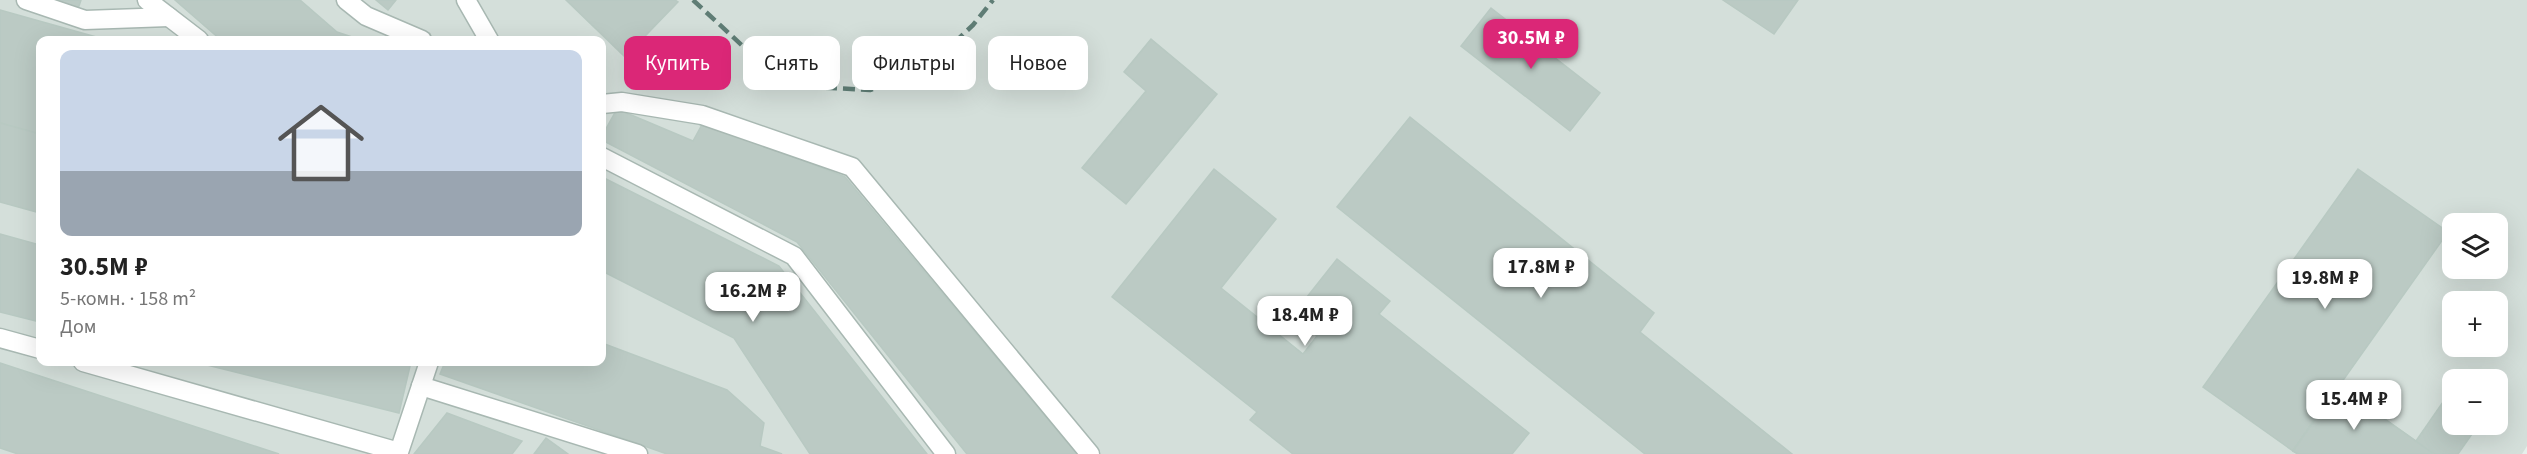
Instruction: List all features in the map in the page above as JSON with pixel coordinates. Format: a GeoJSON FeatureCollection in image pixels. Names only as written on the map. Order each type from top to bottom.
{"type":"FeatureCollection","features":[{"type":"Feature","properties":{"kind":"lane"},"geometry":{"type":"LineString","coordinates":[[26,0],[86,20],[169,17]]}},
{"type":"Feature","properties":{"kind":"lane"},"geometry":{"type":"LineString","coordinates":[[147,0],[194,36]]}},
{"type":"Feature","properties":{"kind":"lane"},"geometry":{"type":"LineString","coordinates":[[346,0],[366,16],[413,36]]}},
{"type":"Feature","properties":{"kind":"lane"},"geometry":{"type":"LineString","coordinates":[[466,0],[487,36]]}},
{"type":"Feature","properties":{"kind":"lane"},"geometry":{"type":"LineString","coordinates":[[606,104],[622,102],[702,115],[852,167],[1090,454]]}},
{"type":"Feature","properties":{"kind":"lane"},"geometry":{"type":"LineString","coordinates":[[606,159],[794,256],[946,454]]}},
{"type":"Feature","properties":{"kind":"lane"},"geometry":{"type":"LineString","coordinates":[[0,338],[36,348]]}},
{"type":"Feature","properties":{"kind":"lane"},"geometry":{"type":"LineString","coordinates":[[97,366],[399,452],[428,366]]}},
{"type":"Feature","properties":{"kind":"lane"},"geometry":{"type":"LineString","coordinates":[[421,386],[638,454]]}},
{"type":"Feature","properties":{"kind":"shaded area"},"geometry":{"type":"Polygon","coordinates":[[[0,0],[2527,0],[2527,446],[2522,454],[0,454],[0,0]]]}},
{"type":"Feature","properties":{"kind":"building"},"geometry":{"type":"Polygon","coordinates":[[[54,0],[81,0],[78,9],[54,0]]]}},
{"type":"Feature","properties":{"kind":"building"},"geometry":{"type":"Polygon","coordinates":[[[175,0],[300,0],[337,32],[349,36],[216,36],[175,0]]]}},
{"type":"Feature","properties":{"kind":"building"},"geometry":{"type":"Polygon","coordinates":[[[376,0],[396,0],[388,10],[376,0]]]}},
{"type":"Feature","properties":{"kind":"building"},"geometry":{"type":"Polygon","coordinates":[[[566,0],[675,0],[678,2],[645,36],[624,36],[624,56],[606,36],[603,36],[566,0]]]}},
{"type":"Feature","properties":{"kind":"building"},"geometry":{"type":"Polygon","coordinates":[[[1723,0],[1798,0],[1774,34],[1723,0]]]}},
{"type":"Feature","properties":{"kind":"building"},"geometry":{"type":"Polygon","coordinates":[[[1491,8],[1600,93],[1570,131],[1461,46],[1491,8]]]}},
{"type":"Feature","properties":{"kind":"building"},"geometry":{"type":"Polygon","coordinates":[[[0,10],[93,36],[36,36],[36,133],[0,123],[0,10]]]}},
{"type":"Feature","properties":{"kind":"building"},"geometry":{"type":"Polygon","coordinates":[[[1151,39],[1217,94],[1126,204],[1082,168],[1146,91],[1124,72],[1151,39]]]}},
{"type":"Feature","properties":{"kind":"building"},"geometry":{"type":"Polygon","coordinates":[[[617,109],[693,141],[704,121],[845,177],[1077,454],[967,454],[797,242],[606,142],[606,129],[617,109]]]}},
{"type":"Feature","properties":{"kind":"building"},"geometry":{"type":"Polygon","coordinates":[[[1410,117],[1654,313],[1640,332],[1792,454],[1645,454],[1337,207],[1410,117]]]}},
{"type":"Feature","properties":{"kind":"building"},"geometry":{"type":"Polygon","coordinates":[[[0,123],[36,133],[36,212],[0,202],[0,123]]]}},
{"type":"Feature","properties":{"kind":"building"},"geometry":{"type":"Polygon","coordinates":[[[1214,169],[1276,219],[1221,288],[1303,354],[1317,336],[1292,316],[1337,259],[1390,301],[1379,314],[1529,433],[1512,454],[1293,454],[1250,420],[1257,412],[1112,297],[1214,169]]]}},
{"type":"Feature","properties":{"kind":"building"},"geometry":{"type":"Polygon","coordinates":[[[2358,169],[2442,228],[2442,240],[2293,451],[2203,387],[2358,169]]]}},
{"type":"Feature","properties":{"kind":"building"},"geometry":{"type":"Polygon","coordinates":[[[606,179],[779,266],[927,454],[810,454],[734,338],[606,273],[606,179]]]}},
{"type":"Feature","properties":{"kind":"building"},"geometry":{"type":"Polygon","coordinates":[[[0,234],[36,244],[36,321],[0,312],[0,234]]]}},
{"type":"Feature","properties":{"kind":"building"},"geometry":{"type":"Polygon","coordinates":[[[606,345],[727,390],[764,423],[760,446],[782,454],[667,454],[440,374],[443,366],[606,366],[606,345]]]}},
{"type":"Feature","properties":{"kind":"building"},"geometry":{"type":"Polygon","coordinates":[[[0,363],[279,454],[18,454],[0,448],[0,363]]]}},
{"type":"Feature","properties":{"kind":"building"},"geometry":{"type":"Polygon","coordinates":[[[211,366],[410,366],[399,413],[211,366]]]}},
{"type":"Feature","properties":{"kind":"building"},"geometry":{"type":"Polygon","coordinates":[[[2338,386],[2416,441],[2442,403],[2442,435],[2471,435],[2458,454],[2298,454],[2293,451],[2338,386]]]}},
{"type":"Feature","properties":{"kind":"building"},"geometry":{"type":"Polygon","coordinates":[[[2338,386],[2434,454],[2298,454],[2293,451],[2338,386]]]}},
{"type":"Feature","properties":{"kind":"building"},"geometry":{"type":"Polygon","coordinates":[[[447,413],[522,441],[512,454],[414,454],[447,413]]]}},
{"type":"Feature","properties":{"kind":"building"},"geometry":{"type":"Polygon","coordinates":[[[546,438],[568,454],[534,454],[546,438]]]}},
{"type":"Feature","properties":{"kind":"railway"},"geometry":{"type":"LineString","coordinates":[[693,0],[760,62],[812,87],[870,90],[923,72],[973,25],[993,0]]}}]}
